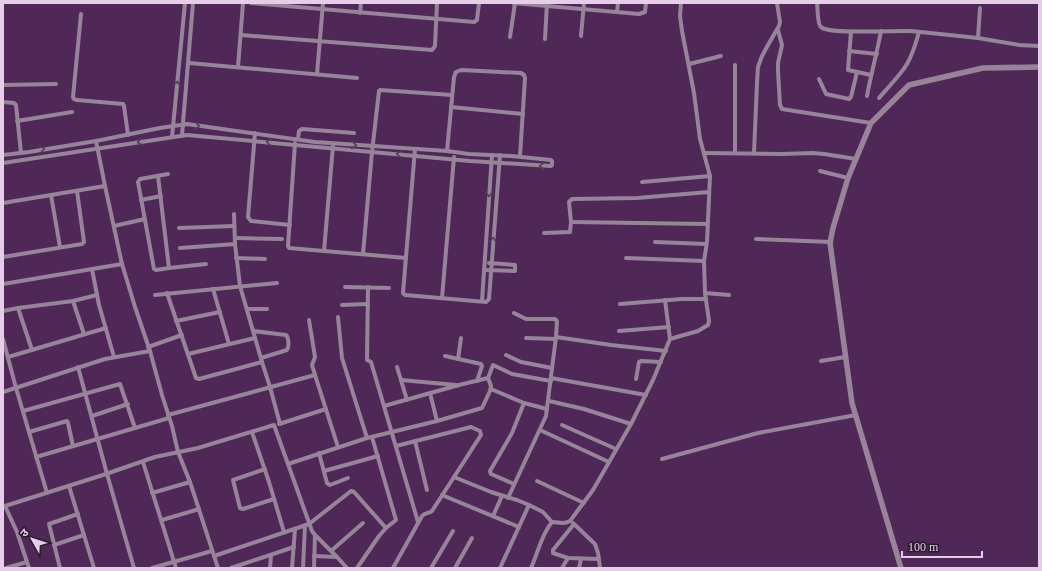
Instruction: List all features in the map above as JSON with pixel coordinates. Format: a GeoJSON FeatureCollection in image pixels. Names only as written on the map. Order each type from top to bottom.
{"type":"FeatureCollection","features":[{"type":"Feature","properties":{"kind":"street"},"geometry":{"type":"LineString","coordinates":[[172,137],[185,3]]}},
{"type":"Feature","properties":{"kind":"street"},"geometry":{"type":"LineString","coordinates":[[182,135],[193,3]]}},
{"type":"Feature","properties":{"kind":"street"},"geometry":{"type":"LineString","coordinates":[[238,67],[243,3]]}},
{"type":"Feature","properties":{"kind":"street"},"geometry":{"type":"LineString","coordinates":[[251,3],[323,8],[436,20],[476,22],[479,3]]}},
{"type":"Feature","properties":{"kind":"street"},"geometry":{"type":"LineString","coordinates":[[317,74],[323,3]]}},
{"type":"Feature","properties":{"kind":"street"},"geometry":{"type":"LineString","coordinates":[[360,13],[361,3]]}},
{"type":"Feature","properties":{"kind":"street"},"geometry":{"type":"LineString","coordinates":[[241,35],[432,50],[435,46],[437,3]]}},
{"type":"Feature","properties":{"kind":"street"},"geometry":{"type":"LineString","coordinates":[[510,37],[514,3],[642,14],[645,12],[646,3]]}},
{"type":"Feature","properties":{"kind":"street"},"geometry":{"type":"LineString","coordinates":[[581,36],[584,3]]}},
{"type":"Feature","properties":{"kind":"street"},"geometry":{"type":"LineString","coordinates":[[617,12],[618,3]]}},
{"type":"Feature","properties":{"kind":"street"},"geometry":{"type":"LineString","coordinates":[[670,339],[698,331],[708,325],[709,321],[705,292],[704,261],[710,176],[700,139],[694,92],[682,31],[680,16],[681,3]]}},
{"type":"Feature","properties":{"kind":"street"},"geometry":{"type":"LineString","coordinates":[[754,153],[756,83],[758,67],[762,56],[778,30],[780,22],[776,3]]}},
{"type":"Feature","properties":{"kind":"street"},"geometry":{"type":"LineString","coordinates":[[817,3],[820,25],[822,28],[827,30],[851,32],[901,30],[978,38],[1019,45],[1039,46]]}},
{"type":"Feature","properties":{"kind":"street"},"geometry":{"type":"LineString","coordinates":[[545,39],[547,5]]}},
{"type":"Feature","properties":{"kind":"street"},"geometry":{"type":"LineString","coordinates":[[978,38],[980,8]]}},
{"type":"Feature","properties":{"kind":"street"},"geometry":{"type":"LineString","coordinates":[[81,14],[73,97],[77,100],[123,104],[128,135]]}},
{"type":"Feature","properties":{"kind":"street"},"geometry":{"type":"LineString","coordinates":[[778,30],[782,45],[778,71],[780,105],[782,109],[871,123]]}},
{"type":"Feature","properties":{"kind":"street"},"geometry":{"type":"LineString","coordinates":[[867,96],[881,31]]}},
{"type":"Feature","properties":{"kind":"street"},"geometry":{"type":"LineString","coordinates":[[851,32],[848,70],[871,75]]}},
{"type":"Feature","properties":{"kind":"street"},"geometry":{"type":"LineString","coordinates":[[879,98],[907,64],[920,32]]}},
{"type":"Feature","properties":{"kind":"street"},"geometry":{"type":"LineString","coordinates":[[849,50],[877,54]]}},
{"type":"Feature","properties":{"kind":"street"},"geometry":{"type":"LineString","coordinates":[[689,64],[721,56]]}},
{"type":"Feature","properties":{"kind":"street"},"geometry":{"type":"LineString","coordinates":[[189,62],[357,78]]}},
{"type":"Feature","properties":{"kind":"street"},"geometry":{"type":"LineString","coordinates":[[735,65],[735,153]]}},
{"type":"Feature","properties":{"kind":"street"},"geometry":{"type":"LineString","coordinates":[[901,568],[852,403],[830,244],[833,228],[848,178],[871,123],[909,84],[983,68],[1039,67]]}},
{"type":"Feature","properties":{"kind":"street"},"geometry":{"type":"LineString","coordinates":[[447,151],[454,77],[456,72],[461,70],[520,73],[524,75],[525,78],[520,156]]}},
{"type":"Feature","properties":{"kind":"street"},"geometry":{"type":"LineString","coordinates":[[819,79],[826,94],[849,99],[851,97],[858,72]]}},
{"type":"Feature","properties":{"kind":"street"},"geometry":{"type":"LineString","coordinates":[[3,85],[56,84]]}},
{"type":"Feature","properties":{"kind":"street"},"geometry":{"type":"LineString","coordinates":[[363,254],[372,146],[379,91],[452,95]]}},
{"type":"Feature","properties":{"kind":"street"},"geometry":{"type":"LineString","coordinates":[[3,102],[14,103],[16,105],[21,153]]}},
{"type":"Feature","properties":{"kind":"street"},"geometry":{"type":"LineString","coordinates":[[451,107],[523,114]]}},
{"type":"Feature","properties":{"kind":"street"},"geometry":{"type":"LineString","coordinates":[[17,121],[72,112]]}},
{"type":"Feature","properties":{"kind":"street"},"geometry":{"type":"LineString","coordinates":[[3,155],[96,141],[187,124],[333,143],[447,151],[469,154],[520,156],[551,160],[552,165],[499,163],[187,135],[3,163]]}},
{"type":"Feature","properties":{"kind":"street"},"geometry":{"type":"LineString","coordinates":[[354,133],[302,129],[299,131],[295,145],[289,248],[406,258]]}},
{"type":"Feature","properties":{"kind":"street"},"geometry":{"type":"LineString","coordinates":[[255,133],[248,217],[249,220],[290,225]]}},
{"type":"Feature","properties":{"kind":"street"},"geometry":{"type":"LineString","coordinates":[[96,141],[104,186],[122,264],[149,349],[178,452],[190,482],[218,568]]}},
{"type":"Feature","properties":{"kind":"street"},"geometry":{"type":"LineString","coordinates":[[324,252],[333,143]]}},
{"type":"Feature","properties":{"kind":"street"},"geometry":{"type":"LineString","coordinates":[[415,149],[403,293],[405,295],[486,302],[489,299],[500,155]]}},
{"type":"Feature","properties":{"kind":"street"},"geometry":{"type":"LineString","coordinates":[[442,298],[454,152]]}},
{"type":"Feature","properties":{"kind":"street"},"geometry":{"type":"LineString","coordinates":[[704,153],[824,154],[856,159]]}},
{"type":"Feature","properties":{"kind":"street"},"geometry":{"type":"LineString","coordinates":[[482,301],[492,155]]}},
{"type":"Feature","properties":{"kind":"street"},"geometry":{"type":"LineString","coordinates":[[820,171],[848,178]]}},
{"type":"Feature","properties":{"kind":"street"},"geometry":{"type":"LineString","coordinates":[[168,174],[139,180],[154,269],[206,264]]}},
{"type":"Feature","properties":{"kind":"street"},"geometry":{"type":"LineString","coordinates":[[158,176],[169,268]]}},
{"type":"Feature","properties":{"kind":"street"},"geometry":{"type":"LineString","coordinates":[[642,182],[710,176]]}},
{"type":"Feature","properties":{"kind":"street"},"geometry":{"type":"LineString","coordinates":[[3,203],[104,186]]}},
{"type":"Feature","properties":{"kind":"street"},"geometry":{"type":"LineString","coordinates":[[3,257],[82,244],[84,242],[77,191]]}},
{"type":"Feature","properties":{"kind":"street"},"geometry":{"type":"LineString","coordinates":[[544,233],[570,232],[571,222],[569,202],[572,199],[637,198],[709,192]]}},
{"type":"Feature","properties":{"kind":"street"},"geometry":{"type":"LineString","coordinates":[[50,195],[60,247]]}},
{"type":"Feature","properties":{"kind":"street"},"geometry":{"type":"LineString","coordinates":[[142,200],[161,196]]}},
{"type":"Feature","properties":{"kind":"street"},"geometry":{"type":"LineString","coordinates":[[234,214],[236,258],[240,286],[280,424]]}},
{"type":"Feature","properties":{"kind":"street"},"geometry":{"type":"LineString","coordinates":[[114,226],[145,219]]}},
{"type":"Feature","properties":{"kind":"street"},"geometry":{"type":"LineString","coordinates":[[488,222],[494,222]]}},
{"type":"Feature","properties":{"kind":"street"},"geometry":{"type":"LineString","coordinates":[[571,222],[707,224]]}},
{"type":"Feature","properties":{"kind":"street"},"geometry":{"type":"LineString","coordinates":[[179,228],[234,226]]}},
{"type":"Feature","properties":{"kind":"street"},"geometry":{"type":"LineString","coordinates":[[235,238],[282,238]]}},
{"type":"Feature","properties":{"kind":"street"},"geometry":{"type":"LineString","coordinates":[[756,239],[831,242]]}},
{"type":"Feature","properties":{"kind":"street"},"geometry":{"type":"LineString","coordinates":[[655,242],[706,244]]}},
{"type":"Feature","properties":{"kind":"street"},"geometry":{"type":"LineString","coordinates":[[180,248],[235,244]]}},
{"type":"Feature","properties":{"kind":"street"},"geometry":{"type":"LineString","coordinates":[[236,258],[265,258]]}},
{"type":"Feature","properties":{"kind":"street"},"geometry":{"type":"LineString","coordinates":[[626,258],[704,261]]}},
{"type":"Feature","properties":{"kind":"street"},"geometry":{"type":"LineString","coordinates":[[484,270],[515,272],[515,265],[485,262]]}},
{"type":"Feature","properties":{"kind":"street"},"geometry":{"type":"LineString","coordinates":[[3,284],[122,264]]}},
{"type":"Feature","properties":{"kind":"street"},"geometry":{"type":"LineString","coordinates":[[92,269],[97,295],[114,357]]}},
{"type":"Feature","properties":{"kind":"street"},"geometry":{"type":"LineString","coordinates":[[155,295],[213,288],[277,283]]}},
{"type":"Feature","properties":{"kind":"street"},"geometry":{"type":"LineString","coordinates":[[345,286],[389,288]]}},
{"type":"Feature","properties":{"kind":"street"},"geometry":{"type":"LineString","coordinates":[[368,287],[367,360],[371,362],[418,522]]}},
{"type":"Feature","properties":{"kind":"street"},"geometry":{"type":"LineString","coordinates":[[213,288],[229,344]]}},
{"type":"Feature","properties":{"kind":"street"},"geometry":{"type":"LineString","coordinates":[[705,292],[729,295]]}},
{"type":"Feature","properties":{"kind":"street"},"geometry":{"type":"LineString","coordinates":[[167,294],[196,378],[199,379],[261,360],[287,350],[288,337],[286,335],[253,331]]}},
{"type":"Feature","properties":{"kind":"street"},"geometry":{"type":"LineString","coordinates":[[3,311],[73,301],[97,295]]}},
{"type":"Feature","properties":{"kind":"street"},"geometry":{"type":"LineString","coordinates":[[620,304],[682,299],[706,299]]}},
{"type":"Feature","properties":{"kind":"street"},"geometry":{"type":"LineString","coordinates":[[454,477],[469,484],[530,505],[544,512],[552,522],[563,524],[570,521],[593,490],[631,424],[661,362],[670,339],[665,300]]}},
{"type":"Feature","properties":{"kind":"street"},"geometry":{"type":"LineString","coordinates":[[73,301],[84,334]]}},
{"type":"Feature","properties":{"kind":"street"},"geometry":{"type":"LineString","coordinates":[[342,304],[368,304]]}},
{"type":"Feature","properties":{"kind":"street"},"geometry":{"type":"LineString","coordinates":[[18,308],[32,350]]}},
{"type":"Feature","properties":{"kind":"street"},"geometry":{"type":"LineString","coordinates":[[247,309],[267,309]]}},
{"type":"Feature","properties":{"kind":"street"},"geometry":{"type":"LineString","coordinates":[[176,321],[220,312]]}},
{"type":"Feature","properties":{"kind":"street"},"geometry":{"type":"LineString","coordinates":[[508,498],[546,416],[549,401],[557,319],[526,319],[514,313]]}},
{"type":"Feature","properties":{"kind":"street"},"geometry":{"type":"LineString","coordinates":[[338,318],[342,358],[367,438]]}},
{"type":"Feature","properties":{"kind":"street"},"geometry":{"type":"LineString","coordinates":[[309,320],[315,357],[312,365],[338,447]]}},
{"type":"Feature","properties":{"kind":"street"},"geometry":{"type":"LineString","coordinates":[[619,331],[668,327]]}},
{"type":"Feature","properties":{"kind":"street"},"geometry":{"type":"LineString","coordinates":[[8,357],[106,328]]}},
{"type":"Feature","properties":{"kind":"street"},"geometry":{"type":"LineString","coordinates":[[3,392],[105,359],[149,349],[182,335]]}},
{"type":"Feature","properties":{"kind":"street"},"geometry":{"type":"LineString","coordinates":[[188,354],[255,338]]}},
{"type":"Feature","properties":{"kind":"street"},"geometry":{"type":"LineString","coordinates":[[458,359],[461,338]]}},
{"type":"Feature","properties":{"kind":"street"},"geometry":{"type":"LineString","coordinates":[[526,338],[556,338],[666,350]]}},
{"type":"Feature","properties":{"kind":"street"},"geometry":{"type":"LineString","coordinates":[[3,339],[47,493]]}},
{"type":"Feature","properties":{"kind":"street"},"geometry":{"type":"LineString","coordinates":[[506,355],[521,362],[552,368]]}},
{"type":"Feature","properties":{"kind":"street"},"geometry":{"type":"LineString","coordinates":[[445,356],[481,364],[482,366],[477,381]]}},
{"type":"Feature","properties":{"kind":"street"},"geometry":{"type":"LineString","coordinates":[[821,361],[845,357]]}},
{"type":"Feature","properties":{"kind":"street"},"geometry":{"type":"LineString","coordinates":[[636,379],[640,361],[661,362]]}},
{"type":"Feature","properties":{"kind":"street"},"geometry":{"type":"LineString","coordinates":[[288,464],[367,438],[437,421],[482,408],[491,389],[488,378],[493,365],[512,374],[646,395]]}},
{"type":"Feature","properties":{"kind":"street"},"geometry":{"type":"LineString","coordinates":[[78,367],[134,568]]}},
{"type":"Feature","properties":{"kind":"street"},"geometry":{"type":"LineString","coordinates":[[397,367],[407,400]]}},
{"type":"Feature","properties":{"kind":"street"},"geometry":{"type":"LineString","coordinates":[[36,457],[315,375]]}},
{"type":"Feature","properties":{"kind":"street"},"geometry":{"type":"LineString","coordinates":[[384,406],[488,378]]}},
{"type":"Feature","properties":{"kind":"street"},"geometry":{"type":"LineString","coordinates":[[401,380],[459,385]]}},
{"type":"Feature","properties":{"kind":"street"},"geometry":{"type":"LineString","coordinates":[[23,411],[120,384],[135,428]]}},
{"type":"Feature","properties":{"kind":"street"},"geometry":{"type":"LineString","coordinates":[[491,389],[524,403],[547,410]]}},
{"type":"Feature","properties":{"kind":"street"},"geometry":{"type":"LineString","coordinates":[[430,393],[437,421]]}},
{"type":"Feature","properties":{"kind":"street"},"geometry":{"type":"LineString","coordinates":[[549,401],[584,409],[631,424]]}},
{"type":"Feature","properties":{"kind":"street"},"geometry":{"type":"LineString","coordinates":[[514,484],[491,474],[490,471],[512,433],[524,403]]}},
{"type":"Feature","properties":{"kind":"street"},"geometry":{"type":"LineString","coordinates":[[92,416],[128,404]]}},
{"type":"Feature","properties":{"kind":"street"},"geometry":{"type":"LineString","coordinates":[[4,506],[107,474],[155,457],[198,448],[326,409]]}},
{"type":"Feature","properties":{"kind":"street"},"geometry":{"type":"LineString","coordinates":[[662,459],[758,433],[856,415]]}},
{"type":"Feature","properties":{"kind":"street"},"geometry":{"type":"LineString","coordinates":[[29,432],[67,421],[73,446]]}},
{"type":"Feature","properties":{"kind":"street"},"geometry":{"type":"LineString","coordinates":[[274,425],[307,524],[315,535],[346,568]]}},
{"type":"Feature","properties":{"kind":"street"},"geometry":{"type":"LineString","coordinates":[[562,425],[616,449]]}},
{"type":"Feature","properties":{"kind":"street"},"geometry":{"type":"LineString","coordinates":[[393,568],[418,522],[424,514],[432,511],[481,435],[480,431],[471,427],[396,446]]}},
{"type":"Feature","properties":{"kind":"street"},"geometry":{"type":"LineString","coordinates":[[540,430],[609,462]]}},
{"type":"Feature","properties":{"kind":"street"},"geometry":{"type":"LineString","coordinates":[[252,432],[284,532]]}},
{"type":"Feature","properties":{"kind":"street"},"geometry":{"type":"LineString","coordinates":[[357,568],[371,546],[386,528],[396,520],[372,437]]}},
{"type":"Feature","properties":{"kind":"street"},"geometry":{"type":"LineString","coordinates":[[415,441],[427,490]]}},
{"type":"Feature","properties":{"kind":"street"},"geometry":{"type":"LineString","coordinates":[[319,453],[328,484],[330,485],[348,478]]}},
{"type":"Feature","properties":{"kind":"street"},"geometry":{"type":"LineString","coordinates":[[324,471],[378,456]]}},
{"type":"Feature","properties":{"kind":"street"},"geometry":{"type":"LineString","coordinates":[[143,462],[176,568]]}},
{"type":"Feature","properties":{"kind":"street"},"geometry":{"type":"LineString","coordinates":[[265,469],[233,480],[240,508],[243,509],[274,499]]}},
{"type":"Feature","properties":{"kind":"street"},"geometry":{"type":"LineString","coordinates":[[537,481],[584,503]]}},
{"type":"Feature","properties":{"kind":"street"},"geometry":{"type":"LineString","coordinates":[[152,493],[190,482]]}},
{"type":"Feature","properties":{"kind":"street"},"geometry":{"type":"LineString","coordinates":[[69,486],[94,568]]}},
{"type":"Feature","properties":{"kind":"street"},"geometry":{"type":"LineString","coordinates":[[152,568],[213,554],[307,524],[351,491],[353,491],[386,528]]}},
{"type":"Feature","properties":{"kind":"street"},"geometry":{"type":"LineString","coordinates":[[442,495],[519,527]]}},
{"type":"Feature","properties":{"kind":"street"},"geometry":{"type":"LineString","coordinates":[[493,516],[502,496]]}},
{"type":"Feature","properties":{"kind":"street"},"geometry":{"type":"LineString","coordinates":[[3,500],[4,506],[17,532],[29,568]]}},
{"type":"Feature","properties":{"kind":"street"},"geometry":{"type":"LineString","coordinates":[[500,568],[530,505]]}},
{"type":"Feature","properties":{"kind":"street"},"geometry":{"type":"LineString","coordinates":[[162,520],[199,509]]}},
{"type":"Feature","properties":{"kind":"street"},"geometry":{"type":"LineString","coordinates":[[60,568],[48,524],[78,514]]}},
{"type":"Feature","properties":{"kind":"street"},"geometry":{"type":"LineString","coordinates":[[570,521],[595,544],[600,568]]}},
{"type":"Feature","properties":{"kind":"street"},"geometry":{"type":"LineString","coordinates":[[531,568],[544,534],[552,522]]}},
{"type":"Feature","properties":{"kind":"street"},"geometry":{"type":"LineString","coordinates":[[331,551],[362,523]]}},
{"type":"Feature","properties":{"kind":"street"},"geometry":{"type":"LineString","coordinates":[[303,568],[307,524]]}},
{"type":"Feature","properties":{"kind":"street"},"geometry":{"type":"LineString","coordinates":[[574,524],[552,551],[554,554],[568,558],[599,559]]}},
{"type":"Feature","properties":{"kind":"street"},"geometry":{"type":"LineString","coordinates":[[292,568],[295,528]]}},
{"type":"Feature","properties":{"kind":"street"},"geometry":{"type":"LineString","coordinates":[[431,568],[453,531]]}},
{"type":"Feature","properties":{"kind":"street"},"geometry":{"type":"LineString","coordinates":[[54,545],[84,535]]}},
{"type":"Feature","properties":{"kind":"street"},"geometry":{"type":"LineString","coordinates":[[314,568],[315,535]]}},
{"type":"Feature","properties":{"kind":"street"},"geometry":{"type":"LineString","coordinates":[[455,568],[472,538]]}},
{"type":"Feature","properties":{"kind":"street"},"geometry":{"type":"LineString","coordinates":[[231,568],[294,547]]}},
{"type":"Feature","properties":{"kind":"street"},"geometry":{"type":"LineString","coordinates":[[270,568],[271,555]]}},
{"type":"Feature","properties":{"kind":"street"},"geometry":{"type":"LineString","coordinates":[[314,556],[337,557]]}},
{"type":"Feature","properties":{"kind":"street"},"geometry":{"type":"LineString","coordinates":[[562,568],[568,558]]}},
{"type":"Feature","properties":{"kind":"street"},"geometry":{"type":"LineString","coordinates":[[579,568],[581,559]]}},
{"type":"Feature","properties":{"kind":"street"},"geometry":{"type":"LineString","coordinates":[[6,568],[27,562]]}}]}
